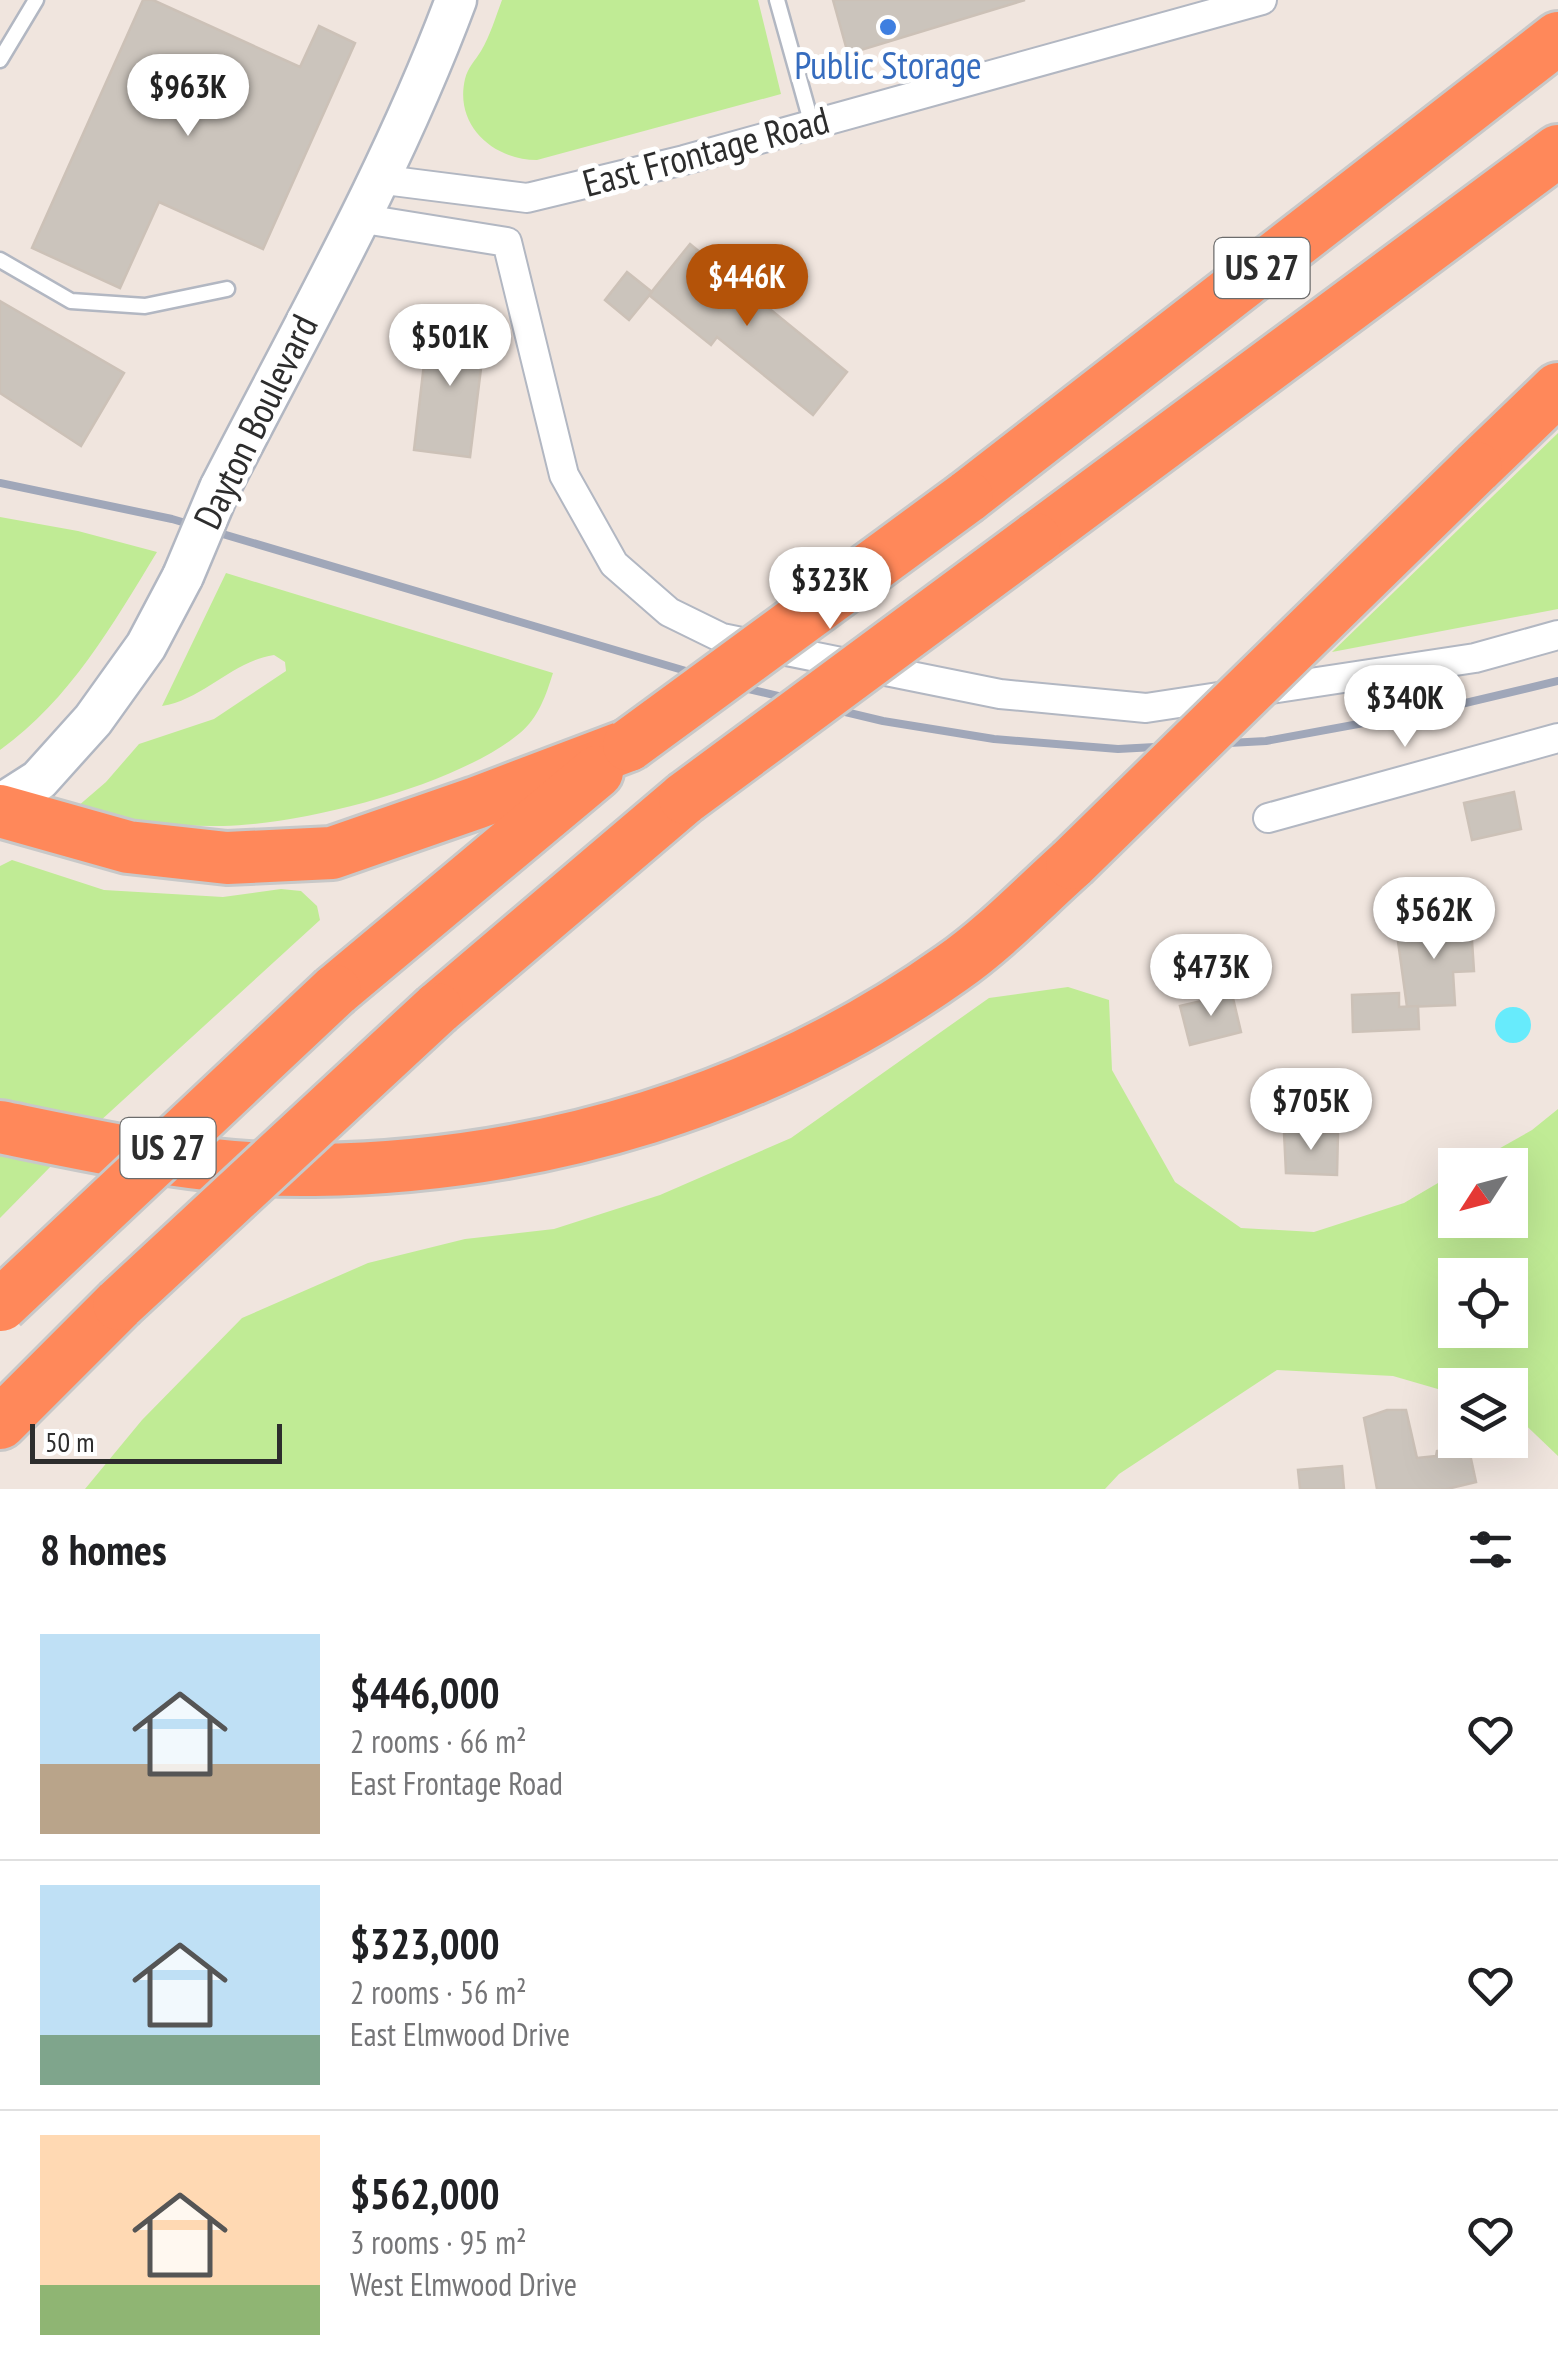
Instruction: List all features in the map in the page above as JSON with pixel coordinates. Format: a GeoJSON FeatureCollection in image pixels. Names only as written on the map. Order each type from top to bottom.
{"type":"FeatureCollection","features":[{"type":"Feature","properties":{"kind":"highway","name":"US 27"},"geometry":{"type":"LineString","coordinates":[[0,1306],[336,991],[628,745],[966,497],[1558,38]]}},
{"type":"Feature","properties":{"kind":"highway","name":"US 27"},"geometry":{"type":"LineString","coordinates":[[0,1422],[119,1304],[437,1009],[686,798],[1558,151]]}},
{"type":"Feature","properties":{"kind":"highway"},"geometry":{"type":"LineString","coordinates":[[0,1127],[184,1161],[311,1170],[454,1163],[611,1130],[758,1078],[845,1035],[954,966],[1072,863],[1558,389]]}},
{"type":"Feature","properties":{"kind":"highway"},"geometry":{"type":"LineString","coordinates":[[0,808],[128,847],[226,858],[332,853],[628,745]]}},
{"type":"Feature","properties":{"kind":"main road","name":"Dayton Boulevard"},"geometry":{"type":"LineString","coordinates":[[0,808],[39,780],[93,720],[146,646],[183,576],[220,488],[377,179],[436,56],[456,0]]}},
{"type":"Feature","properties":{"kind":"street","name":"East Frontage Road"},"geometry":{"type":"LineString","coordinates":[[377,179],[527,198],[684,160],[1262,0]]}},
{"type":"Feature","properties":{"kind":"street"},"geometry":{"type":"LineString","coordinates":[[358,218],[507,242],[564,476],[614,564],[669,612],[722,638],[1000,694],[1146,708],[1475,658],[1558,634]]}},
{"type":"Feature","properties":{"kind":"street"},"geometry":{"type":"LineString","coordinates":[[1268,818],[1558,738]]}},
{"type":"Feature","properties":{"kind":"lane"},"geometry":{"type":"LineString","coordinates":[[0,60],[36,0]]}},
{"type":"Feature","properties":{"kind":"lane"},"geometry":{"type":"LineString","coordinates":[[777,0],[812,124]]}},
{"type":"Feature","properties":{"kind":"lane"},"geometry":{"type":"LineString","coordinates":[[0,260],[71,301],[145,306],[227,289]]}},
{"type":"Feature","properties":{"kind":"green space"},"geometry":{"type":"Polygon","coordinates":[[[502,0],[758,0],[781,94],[537,160],[506,154],[492,147],[472,125],[463,96],[466,75],[487,39],[502,0]]]}},
{"type":"Feature","properties":{"kind":"green space"},"geometry":{"type":"Polygon","coordinates":[[[1558,433],[1558,609],[1332,652],[1558,433]]]}},
{"type":"Feature","properties":{"kind":"green space"},"geometry":{"type":"Polygon","coordinates":[[[0,517],[78,531],[157,552],[69,684],[0,750],[0,517]]]}},
{"type":"Feature","properties":{"kind":"green space"},"geometry":{"type":"Polygon","coordinates":[[[226,573],[553,673],[548,689],[527,727],[493,752],[420,785],[336,810],[223,826],[70,813],[106,782],[139,744],[214,719],[286,671],[285,662],[274,655],[259,659],[191,696],[162,706],[226,573]]]}},
{"type":"Feature","properties":{"kind":"green space"},"geometry":{"type":"Polygon","coordinates":[[[12,860],[104,890],[223,897],[281,889],[301,891],[317,906],[320,920],[99,1122],[0,1099],[0,866],[12,860]]]}},
{"type":"Feature","properties":{"kind":"green space"},"geometry":{"type":"Polygon","coordinates":[[[1068,987],[1109,1000],[1112,1070],[1175,1182],[1241,1228],[1314,1232],[1404,1203],[1438,1183],[1438,1238],[1528,1238],[1528,1148],[1500,1148],[1558,1109],[1558,1456],[1528,1427],[1528,1368],[1438,1368],[1438,1389],[1393,1376],[1277,1370],[1119,1474],[1105,1489],[85,1489],[142,1420],[242,1318],[368,1263],[465,1239],[554,1229],[660,1195],[791,1138],[989,998],[1068,987]]]}},
{"type":"Feature","properties":{"kind":"green space"},"geometry":{"type":"Polygon","coordinates":[[[0,1148],[57,1160],[0,1218],[0,1148]]]}},
{"type":"Feature","properties":{"kind":"water"},"geometry":{"type":"Polygon","coordinates":[[[1513,1007],[1526,1012],[1531,1025],[1526,1038],[1513,1043],[1500,1038],[1495,1025],[1500,1012],[1513,1007]]]}},
{"type":"Feature","properties":{"kind":"building"},"geometry":{"type":"Polygon","coordinates":[[[143,0],[153,0],[300,67],[319,26],[355,43],[263,249],[159,202],[120,288],[32,248],[143,0]]]}},
{"type":"Feature","properties":{"kind":"building","name":"Public Storage"},"geometry":{"type":"Polygon","coordinates":[[[833,0],[1025,0],[848,54],[833,0]]]}},
{"type":"Feature","properties":{"kind":"building"},"geometry":{"type":"Polygon","coordinates":[[[690,244],[847,372],[813,415],[717,337],[711,345],[649,295],[690,244]]]}},
{"type":"Feature","properties":{"kind":"building"},"geometry":{"type":"Polygon","coordinates":[[[627,272],[652,292],[629,320],[605,300],[627,272]]]}},
{"type":"Feature","properties":{"kind":"building"},"geometry":{"type":"Polygon","coordinates":[[[0,301],[124,373],[81,446],[0,393],[0,301]]]}},
{"type":"Feature","properties":{"kind":"building"},"geometry":{"type":"Polygon","coordinates":[[[429,321],[486,328],[470,457],[414,450],[429,321]]]}},
{"type":"Feature","properties":{"kind":"building"},"geometry":{"type":"Polygon","coordinates":[[[1514,792],[1521,829],[1472,840],[1464,803],[1514,792]]]}},
{"type":"Feature","properties":{"kind":"building"},"geometry":{"type":"Polygon","coordinates":[[[1471,926],[1474,971],[1453,972],[1455,1005],[1407,1007],[1396,927],[1471,926]]]}},
{"type":"Feature","properties":{"kind":"building"},"geometry":{"type":"Polygon","coordinates":[[[1399,993],[1399,1007],[1418,1006],[1419,1029],[1353,1032],[1352,995],[1399,993]]]}},
{"type":"Feature","properties":{"kind":"building"},"geometry":{"type":"Polygon","coordinates":[[[1232,994],[1241,1032],[1190,1045],[1180,1006],[1232,994]]]}},
{"type":"Feature","properties":{"kind":"building"},"geometry":{"type":"Polygon","coordinates":[[[1284,1132],[1338,1133],[1337,1175],[1286,1173],[1284,1132]]]}},
{"type":"Feature","properties":{"kind":"building"},"geometry":{"type":"Polygon","coordinates":[[[1387,1410],[1406,1410],[1417,1458],[1436,1456],[1438,1451],[1438,1458],[1471,1458],[1476,1482],[1447,1489],[1377,1489],[1364,1418],[1387,1410]]]}},
{"type":"Feature","properties":{"kind":"building"},"geometry":{"type":"Polygon","coordinates":[[[1342,1466],[1344,1489],[1300,1489],[1298,1470],[1342,1466]]]}},
{"type":"Feature","properties":{"kind":"railway"},"geometry":{"type":"LineString","coordinates":[[0,483],[172,519],[740,687],[883,721],[994,739],[1118,749],[1266,741],[1440,709],[1558,681]]}},
{"type":"Feature","properties":{"kind":"place","name":"Public Storage"},"geometry":{"type":"Point","coordinates":[888,27]}}]}
